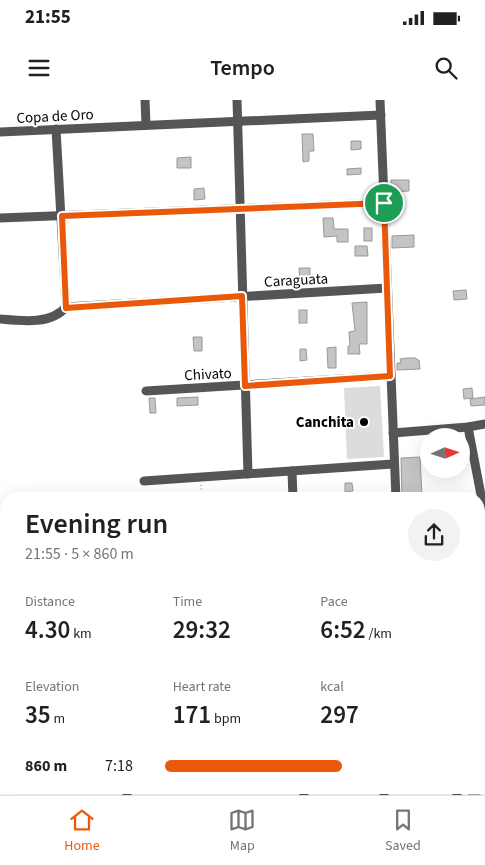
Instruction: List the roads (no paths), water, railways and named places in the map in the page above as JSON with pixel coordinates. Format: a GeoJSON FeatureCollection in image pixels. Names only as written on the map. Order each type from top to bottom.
{"type":"FeatureCollection","features":[{"type":"Feature","properties":{"kind":"street"},"geometry":{"type":"LineString","coordinates":[[145,100],[146,125]]}},
{"type":"Feature","properties":{"kind":"street"},"geometry":{"type":"LineString","coordinates":[[237,100],[248,474]]}},
{"type":"Feature","properties":{"kind":"street"},"geometry":{"type":"LineString","coordinates":[[380,100],[396,492]]}},
{"type":"Feature","properties":{"kind":"street","name":"Copa de Oro"},"geometry":{"type":"LineString","coordinates":[[0,132],[381,115]]}},
{"type":"Feature","properties":{"kind":"street"},"geometry":{"type":"LineString","coordinates":[[56,129],[66,308]]}},
{"type":"Feature","properties":{"kind":"street"},"geometry":{"type":"LineString","coordinates":[[0,218],[384,203]]}},
{"type":"Feature","properties":{"kind":"street","name":"Caraguata"},"geometry":{"type":"LineString","coordinates":[[0,319],[48,319],[61,313],[66,308],[387,288]]}},
{"type":"Feature","properties":{"kind":"street","name":"Chivato"},"geometry":{"type":"LineString","coordinates":[[146,391],[390,376]]}},
{"type":"Feature","properties":{"kind":"street"},"geometry":{"type":"LineString","coordinates":[[392,433],[485,424]]}},
{"type":"Feature","properties":{"kind":"street"},"geometry":{"type":"LineString","coordinates":[[468,427],[480,492]]}},
{"type":"Feature","properties":{"kind":"street"},"geometry":{"type":"LineString","coordinates":[[144,481],[394,464]]}},
{"type":"Feature","properties":{"kind":"street"},"geometry":{"type":"LineString","coordinates":[[292,471],[292,492]]}},
{"type":"Feature","properties":{"kind":"place","name":"Canchita"},"geometry":{"type":"Point","coordinates":[364,422]}}]}
